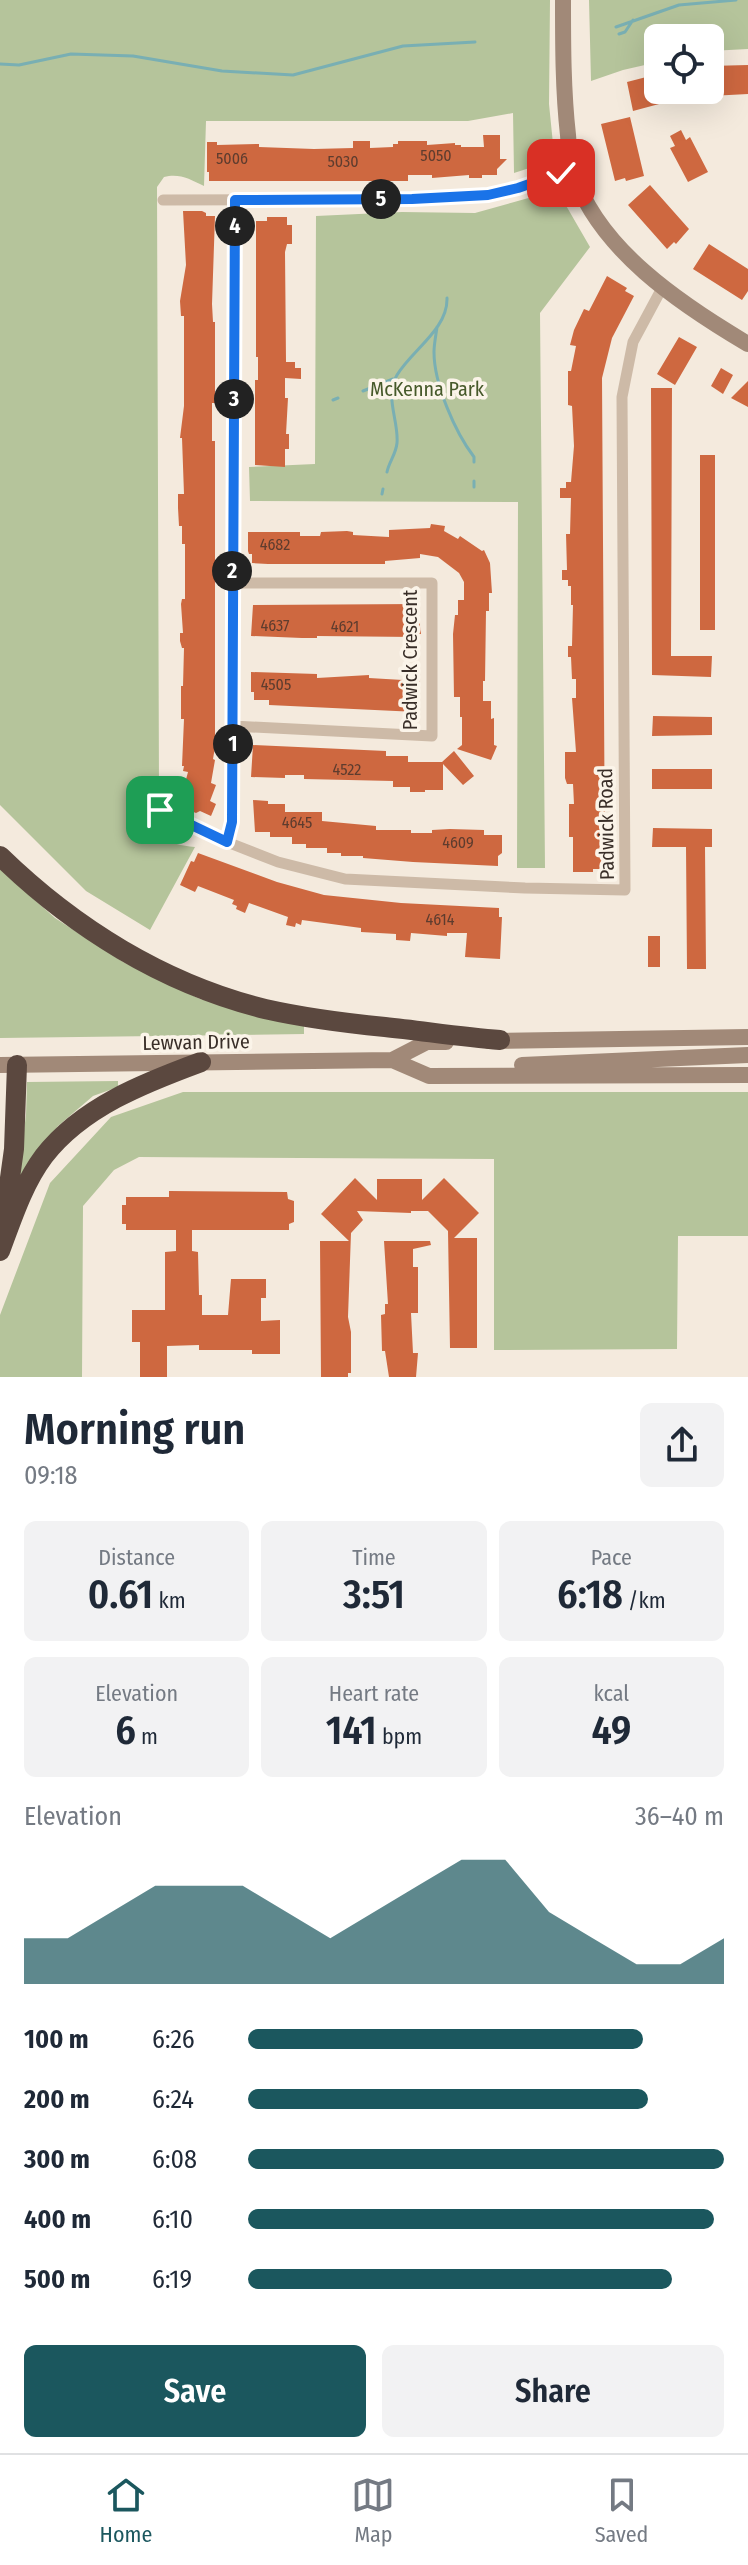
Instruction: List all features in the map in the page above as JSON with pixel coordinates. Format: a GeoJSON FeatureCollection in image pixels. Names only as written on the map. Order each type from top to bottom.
{"type":"FeatureCollection","features":[{"type":"Feature","properties":{"kind":"highway"},"geometry":{"type":"LineString","coordinates":[[0,856],[60,909],[104,940],[159,970],[220,995],[285,1013],[338,1023],[500,1040]]}},
{"type":"Feature","properties":{"kind":"highway"},"geometry":{"type":"LineString","coordinates":[[0,1251],[34,1172],[60,1138],[81,1120],[120,1096],[201,1062]]}},
{"type":"Feature","properties":{"kind":"highway"},"geometry":{"type":"LineString","coordinates":[[0,1233],[12,1170],[8,1065]]}},
{"type":"Feature","properties":{"kind":"main road"},"geometry":{"type":"LineString","coordinates":[[563,0],[563,94],[572,169],[578,184],[608,238],[662,288],[748,344]]}},
{"type":"Feature","properties":{"kind":"main road","name":"Lewvan Drive"},"geometry":{"type":"LineString","coordinates":[[392,1060],[427,1042],[748,1037]]}},
{"type":"Feature","properties":{"kind":"main road"},"geometry":{"type":"LineString","coordinates":[[429,1076],[514,1066],[748,1055]]}},
{"type":"Feature","properties":{"kind":"main road","name":"Lewvan Drive"},"geometry":{"type":"LineString","coordinates":[[8,1065],[392,1060],[429,1076],[748,1075]]}},
{"type":"Feature","properties":{"kind":"street"},"geometry":{"type":"LineString","coordinates":[[163,200],[412,199],[488,195],[572,169]]}},
{"type":"Feature","properties":{"kind":"street"},"geometry":{"type":"LineString","coordinates":[[227,842],[232,822],[235,200]]}},
{"type":"Feature","properties":{"kind":"street","name":"Padwick Road"},"geometry":{"type":"LineString","coordinates":[[160,810],[278,862],[345,879],[625,890],[622,397],[633,342],[662,288]]}},
{"type":"Feature","properties":{"kind":"street","name":"Padwick Crescent"},"geometry":{"type":"LineString","coordinates":[[232,583],[432,583],[432,736],[233,726]]}},
{"type":"Feature","properties":{"kind":"green space"},"geometry":{"type":"Polygon","coordinates":[[[0,0],[550,0],[549,104],[554,154],[548,162],[514,173],[513,113],[468,121],[206,121],[204,186],[175,176],[164,177],[157,187],[159,793],[153,817],[154,826],[163,838],[195,847],[150,930],[86,891],[0,805],[0,0]]]}},
{"type":"Feature","properties":{"kind":"green space"},"geometry":{"type":"Polygon","coordinates":[[[589,0],[748,0],[748,49],[724,50],[724,24],[644,24],[644,65],[591,81],[589,0]]]}},
{"type":"Feature","properties":{"kind":"green space","name":"McKenna Park"},"geometry":{"type":"Polygon","coordinates":[[[557,190],[590,247],[540,313],[545,868],[517,868],[518,502],[250,501],[249,467],[315,464],[316,216],[475,213],[557,190]]]}},
{"type":"Feature","properties":{"kind":"green space"},"geometry":{"type":"Polygon","coordinates":[[[0,869],[55,918],[123,962],[200,999],[304,1023],[304,1034],[0,1038],[0,869]]]}},
{"type":"Feature","properties":{"kind":"green space"},"geometry":{"type":"Polygon","coordinates":[[[118,1081],[118,1087],[93,1096],[58,1126],[35,1157],[14,1208],[27,1082],[118,1081]]]}},
{"type":"Feature","properties":{"kind":"green space"},"geometry":{"type":"Polygon","coordinates":[[[183,1092],[748,1092],[748,1236],[678,1236],[677,1349],[494,1350],[494,1159],[139,1157],[114,1170],[83,1206],[82,1377],[0,1377],[0,1315],[50,1183],[111,1117],[183,1092]]]}},
{"type":"Feature","properties":{"kind":"building"},"geometry":{"type":"Polygon","coordinates":[[[748,65],[748,94],[724,95],[724,66],[748,65]]]}},
{"type":"Feature","properties":{"kind":"building"},"geometry":{"type":"Polygon","coordinates":[[[644,78],[644,104],[659,104],[633,111],[627,82],[644,78]]]}},
{"type":"Feature","properties":{"kind":"building"},"geometry":{"type":"Polygon","coordinates":[[[630,117],[644,176],[615,181],[601,124],[630,117]]]}},
{"type":"Feature","properties":{"kind":"building"},"geometry":{"type":"Polygon","coordinates":[[[681,130],[686,140],[690,137],[708,172],[688,182],[670,148],[675,146],[670,136],[681,130]]]}},
{"type":"Feature","properties":{"kind":"building"},"geometry":{"type":"Polygon","coordinates":[[[483,135],[500,135],[500,159],[507,159],[497,169],[497,175],[482,175],[482,178],[469,178],[469,175],[432,178],[432,175],[408,175],[408,181],[209,181],[207,172],[207,142],[314,149],[353,148],[353,141],[370,141],[370,148],[393,147],[398,141],[484,147],[483,135]]]}},
{"type":"Feature","properties":{"kind":"building"},"geometry":{"type":"Polygon","coordinates":[[[650,185],[689,229],[667,249],[628,205],[650,185]]]}},
{"type":"Feature","properties":{"kind":"building"},"geometry":{"type":"Polygon","coordinates":[[[183,211],[202,211],[206,216],[215,216],[212,304],[215,322],[215,403],[212,403],[212,441],[215,441],[215,760],[211,783],[216,785],[210,801],[216,804],[211,816],[179,806],[188,772],[183,771],[182,766],[184,648],[180,633],[183,633],[181,604],[185,599],[185,544],[182,544],[178,508],[178,494],[184,494],[180,438],[184,406],[184,316],[181,316],[180,301],[186,265],[183,211]]]}},
{"type":"Feature","properties":{"kind":"building"},"geometry":{"type":"Polygon","coordinates":[[[267,217],[287,217],[287,225],[292,225],[292,244],[287,244],[285,252],[286,362],[295,362],[295,368],[301,368],[301,379],[285,378],[289,449],[285,449],[285,467],[255,465],[255,380],[258,380],[256,221],[267,221],[267,217]]]}},
{"type":"Feature","properties":{"kind":"building"},"geometry":{"type":"Polygon","coordinates":[[[709,244],[748,269],[748,291],[742,300],[693,269],[709,244]]]}},
{"type":"Feature","properties":{"kind":"building"},"geometry":{"type":"Polygon","coordinates":[[[607,276],[634,296],[612,338],[602,378],[605,869],[573,872],[569,804],[574,804],[573,784],[567,784],[565,778],[565,752],[576,752],[572,698],[576,698],[576,679],[572,679],[571,657],[568,657],[568,646],[572,646],[571,586],[568,586],[568,580],[562,580],[562,570],[567,570],[566,534],[570,534],[571,498],[560,498],[560,488],[566,488],[566,482],[571,482],[574,446],[572,406],[568,405],[568,371],[571,371],[576,346],[570,345],[584,309],[589,311],[607,276]]]}},
{"type":"Feature","properties":{"kind":"building"},"geometry":{"type":"Polygon","coordinates":[[[679,337],[697,347],[675,385],[657,374],[679,337]]]}},
{"type":"Feature","properties":{"kind":"building"},"geometry":{"type":"Polygon","coordinates":[[[721,368],[733,375],[723,394],[711,386],[721,368]]]}},
{"type":"Feature","properties":{"kind":"building"},"geometry":{"type":"Polygon","coordinates":[[[748,381],[748,407],[731,398],[748,381]]]}},
{"type":"Feature","properties":{"kind":"building"},"geometry":{"type":"Polygon","coordinates":[[[651,388],[672,388],[671,656],[712,656],[711,677],[652,675],[651,388]]]}},
{"type":"Feature","properties":{"kind":"building"},"geometry":{"type":"Polygon","coordinates":[[[700,455],[715,455],[715,630],[700,630],[700,455]]]}},
{"type":"Feature","properties":{"kind":"building"},"geometry":{"type":"Polygon","coordinates":[[[431,524],[445,526],[444,531],[484,550],[490,563],[492,593],[489,593],[489,611],[486,611],[483,701],[491,701],[491,719],[494,718],[494,745],[497,746],[491,760],[457,749],[462,745],[462,717],[460,697],[454,697],[453,634],[458,600],[464,600],[464,582],[459,573],[438,557],[420,554],[420,558],[385,561],[385,564],[268,564],[252,563],[252,554],[248,551],[248,532],[300,532],[300,536],[320,536],[321,532],[347,531],[353,532],[353,535],[389,537],[389,530],[430,528],[431,524]]]}},
{"type":"Feature","properties":{"kind":"building"},"geometry":{"type":"Polygon","coordinates":[[[417,604],[421,634],[414,634],[414,637],[251,636],[253,605],[417,604]]]}},
{"type":"Feature","properties":{"kind":"building"},"geometry":{"type":"Polygon","coordinates":[[[251,672],[317,674],[317,678],[369,675],[369,678],[420,681],[417,712],[269,705],[269,700],[254,700],[251,672]]]}},
{"type":"Feature","properties":{"kind":"building"},"geometry":{"type":"Polygon","coordinates":[[[653,716],[712,717],[712,735],[652,736],[653,716]]]}},
{"type":"Feature","properties":{"kind":"building"},"geometry":{"type":"Polygon","coordinates":[[[253,745],[386,751],[386,756],[408,756],[408,762],[442,762],[454,751],[474,776],[463,785],[443,764],[443,790],[425,792],[410,792],[410,787],[393,787],[393,781],[304,779],[304,775],[251,777],[253,745]]]}},
{"type":"Feature","properties":{"kind":"building"},"geometry":{"type":"Polygon","coordinates":[[[652,769],[712,769],[712,789],[652,789],[652,769]]]}},
{"type":"Feature","properties":{"kind":"building"},"geometry":{"type":"Polygon","coordinates":[[[253,800],[285,804],[285,812],[322,812],[322,821],[376,826],[376,830],[432,833],[432,830],[484,830],[484,835],[502,835],[502,853],[498,856],[498,866],[341,856],[341,853],[327,853],[327,848],[292,844],[292,837],[270,837],[270,832],[255,832],[253,800]]]}},
{"type":"Feature","properties":{"kind":"building"},"geometry":{"type":"Polygon","coordinates":[[[653,828],[712,829],[712,847],[705,847],[706,969],[687,969],[686,847],[652,847],[653,828]]]}},
{"type":"Feature","properties":{"kind":"building"},"geometry":{"type":"Polygon","coordinates":[[[198,853],[277,882],[324,895],[499,908],[499,917],[502,917],[500,959],[465,957],[467,933],[447,933],[447,936],[411,933],[410,941],[396,940],[396,934],[361,932],[361,928],[302,920],[301,925],[296,923],[295,927],[286,925],[288,917],[249,903],[245,913],[236,909],[237,906],[232,904],[234,900],[198,886],[195,892],[180,885],[198,853]]]}},
{"type":"Feature","properties":{"kind":"building"},"geometry":{"type":"Polygon","coordinates":[[[648,936],[660,936],[660,967],[648,967],[648,936]]]}},
{"type":"Feature","properties":{"kind":"building"},"geometry":{"type":"Polygon","coordinates":[[[355,1178],[377,1200],[377,1179],[422,1179],[422,1200],[444,1178],[479,1213],[454,1238],[477,1238],[477,1348],[450,1348],[448,1231],[428,1211],[357,1211],[363,1220],[351,1233],[348,1317],[351,1373],[348,1377],[321,1377],[320,1241],[349,1241],[321,1214],[355,1178]]]}},
{"type":"Feature","properties":{"kind":"building"},"geometry":{"type":"Polygon","coordinates":[[[169,1191],[287,1192],[288,1199],[294,1201],[294,1222],[289,1224],[289,1230],[192,1230],[192,1251],[198,1252],[202,1315],[228,1315],[231,1279],[266,1279],[266,1298],[261,1298],[261,1321],[280,1320],[280,1354],[252,1354],[252,1350],[199,1350],[199,1345],[167,1346],[167,1377],[140,1377],[140,1342],[132,1342],[132,1310],[165,1310],[165,1252],[176,1251],[176,1230],[126,1230],[126,1224],[122,1224],[122,1205],[126,1205],[126,1197],[169,1197],[169,1191]]]}},
{"type":"Feature","properties":{"kind":"building"},"geometry":{"type":"Polygon","coordinates":[[[384,1241],[430,1241],[431,1245],[413,1249],[413,1267],[418,1267],[418,1313],[411,1313],[413,1353],[418,1353],[416,1377],[389,1377],[385,1351],[382,1351],[381,1315],[385,1314],[385,1304],[388,1304],[384,1241]]]}},
{"type":"Feature","properties":{"kind":"waterway"},"geometry":{"type":"LineString","coordinates":[[616,27],[679,5],[736,0]]}},
{"type":"Feature","properties":{"kind":"waterway"},"geometry":{"type":"LineString","coordinates":[[619,34],[625,32],[633,20]]}},
{"type":"Feature","properties":{"kind":"waterway"},"geometry":{"type":"LineString","coordinates":[[0,64],[19,65],[71,54],[133,56],[222,71],[293,75],[403,46],[475,42]]}},
{"type":"Feature","properties":{"kind":"waterway"},"geometry":{"type":"LineString","coordinates":[[387,472],[397,443],[393,383],[403,366],[442,320],[447,298]]}},
{"type":"Feature","properties":{"kind":"waterway"},"geometry":{"type":"LineString","coordinates":[[437,327],[434,352],[442,393],[474,462]]}},
{"type":"Feature","properties":{"kind":"waterway"},"geometry":{"type":"LineString","coordinates":[[363,391],[393,379]]}},
{"type":"Feature","properties":{"kind":"waterway"},"geometry":{"type":"LineString","coordinates":[[333,400],[338,398]]}},
{"type":"Feature","properties":{"kind":"waterway"},"geometry":{"type":"LineString","coordinates":[[474,481],[474,487]]}},
{"type":"Feature","properties":{"kind":"waterway"},"geometry":{"type":"LineString","coordinates":[[382,494],[383,489]]}},
{"type":"Feature","properties":{"kind":"route"},"geometry":{"type":"LineString","coordinates":[[160,810],[227,842],[232,822],[235,200],[412,199],[488,195],[561,173]]}}]}
